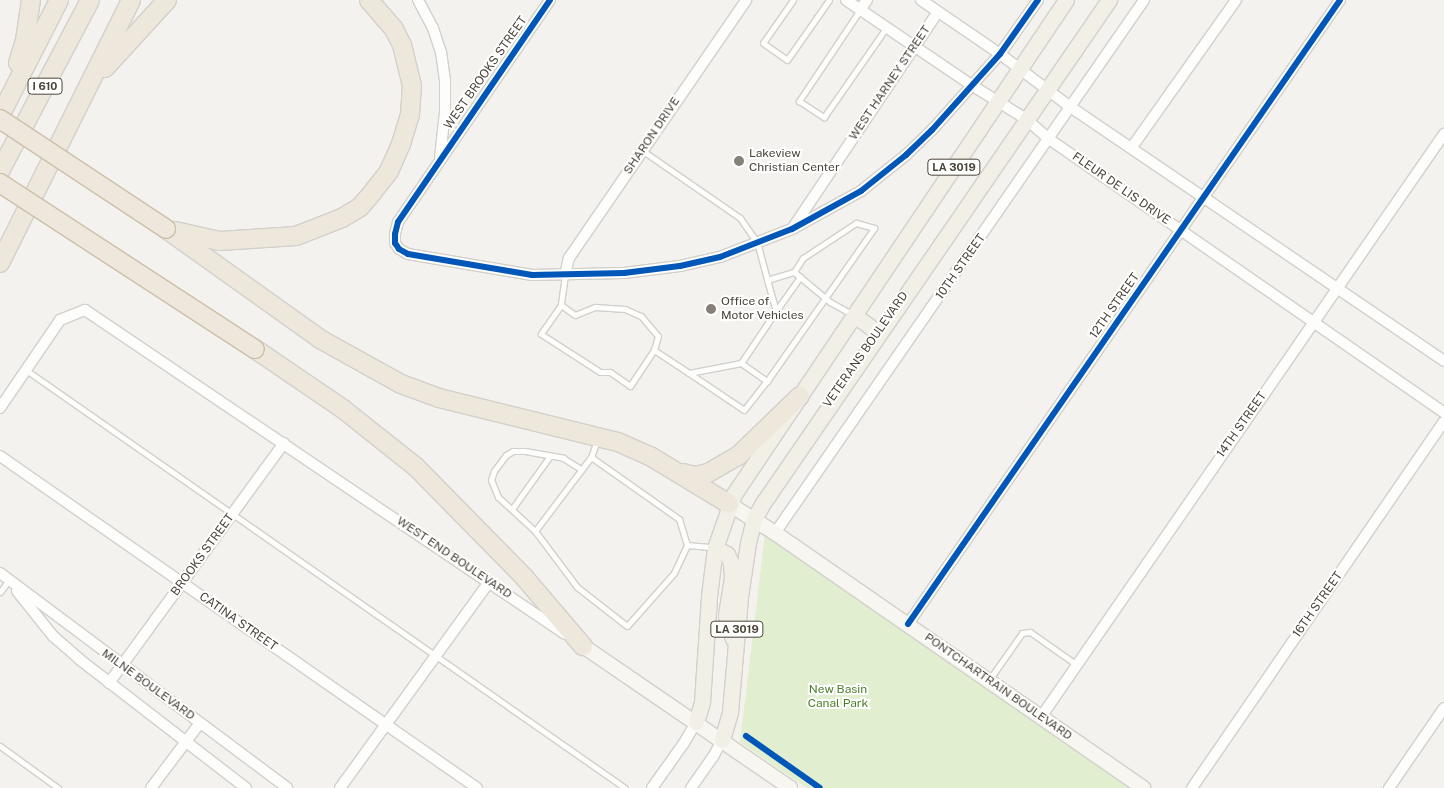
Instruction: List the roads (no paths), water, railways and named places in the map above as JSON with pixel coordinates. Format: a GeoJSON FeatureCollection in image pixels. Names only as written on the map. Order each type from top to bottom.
{"type":"FeatureCollection","features":[{"type":"Feature","properties":{"kind":"highway"},"geometry":{"type":"LineString","coordinates":[[1,115],[25,40],[30,0]]}},
{"type":"Feature","properties":{"kind":"highway"},"geometry":{"type":"LineString","coordinates":[[1,115],[59,0]]}},
{"type":"Feature","properties":{"kind":"highway","name":"I 610"},"geometry":{"type":"LineString","coordinates":[[0,171],[90,0]]}},
{"type":"Feature","properties":{"kind":"highway","name":"I 610"},"geometry":{"type":"LineString","coordinates":[[0,264],[78,102],[131,0]]}},
{"type":"Feature","properties":{"kind":"highway"},"geometry":{"type":"LineString","coordinates":[[78,102],[111,59],[167,0]]}},
{"type":"Feature","properties":{"kind":"highway"},"geometry":{"type":"LineString","coordinates":[[166,229],[220,241],[296,236],[326,226],[360,207],[389,171],[401,144],[410,114],[412,86],[402,45],[394,29],[368,0]]}},
{"type":"Feature","properties":{"kind":"highway"},"geometry":{"type":"LineString","coordinates":[[1,115],[166,229],[320,340],[401,384],[439,398],[598,436],[650,456],[729,504]]}},
{"type":"Feature","properties":{"kind":"highway"},"geometry":{"type":"LineString","coordinates":[[0,183],[255,349],[343,409],[416,467],[524,577],[582,646]]}},
{"type":"Feature","properties":{"kind":"highway"},"geometry":{"type":"LineString","coordinates":[[677,471],[695,476],[708,473],[723,466],[749,446],[800,396]]}},
{"type":"Feature","properties":{"kind":"main road","name":"LA 3019"},"geometry":{"type":"LineString","coordinates":[[696,722],[702,702],[709,596],[715,548],[729,504],[1066,0]]}},
{"type":"Feature","properties":{"kind":"main road","name":"VETERANS BOULEVARD"},"geometry":{"type":"LineString","coordinates":[[722,740],[730,712],[740,597],[748,543],[754,520],[768,492],[1109,0]]}},
{"type":"Feature","properties":{"kind":"main road"},"geometry":{"type":"LineString","coordinates":[[854,315],[879,332]]}},
{"type":"Feature","properties":{"kind":"main road","name":"PONTCHARTRAIN BOULEVARD"},"geometry":{"type":"LineString","coordinates":[[729,504],[775,533],[908,624],[1143,788]]}},
{"type":"Feature","properties":{"kind":"main road"},"geometry":{"type":"LineString","coordinates":[[715,548],[727,554],[731,563],[732,577],[726,616],[735,645]]}},
{"type":"Feature","properties":{"kind":"main road","name":"WEST END BOULEVARD"},"geometry":{"type":"LineString","coordinates":[[582,646],[696,722],[790,788]]}},
{"type":"Feature","properties":{"kind":"street"},"geometry":{"type":"LineString","coordinates":[[418,0],[433,28],[441,52],[445,81],[445,112],[440,158],[398,222],[396,244],[399,249],[408,254],[532,275],[624,273],[680,266],[720,257],[792,229],[861,190],[906,156],[1000,54],[1038,0]]}},
{"type":"Feature","properties":{"kind":"street","name":"WEST BROOKS STREET"},"geometry":{"type":"LineString","coordinates":[[440,158],[550,0]]}},
{"type":"Feature","properties":{"kind":"street","name":"SHARON DRIVE"},"geometry":{"type":"LineString","coordinates":[[565,275],[569,258],[746,0]]}},
{"type":"Feature","properties":{"kind":"street","name":"FLEUR DE LIS DRIVE"},"geometry":{"type":"LineString","coordinates":[[846,0],[972,86],[1026,119],[1049,139],[1182,230],[1313,324],[1444,413]]}},
{"type":"Feature","properties":{"kind":"street"},"geometry":{"type":"LineString","coordinates":[[860,10],[867,0]]}},
{"type":"Feature","properties":{"kind":"street"},"geometry":{"type":"LineString","coordinates":[[922,0],[1000,54],[1069,106],[1205,196],[1444,361]]}},
{"type":"Feature","properties":{"kind":"street","name":"10TH STREET"},"geometry":{"type":"LineString","coordinates":[[775,533],[1144,0]]}},
{"type":"Feature","properties":{"kind":"street"},"geometry":{"type":"LineString","coordinates":[[1132,147],[1236,0]]}},
{"type":"Feature","properties":{"kind":"street","name":"12TH STREET"},"geometry":{"type":"LineString","coordinates":[[908,624],[1340,0]]}},
{"type":"Feature","properties":{"kind":"street","name":"WEST HARNEY STREET"},"geometry":{"type":"LineString","coordinates":[[792,229],[913,46],[938,12]]}},
{"type":"Feature","properties":{"kind":"street","name":"14TH STREET"},"geometry":{"type":"LineString","coordinates":[[1041,717],[1444,134]]}},
{"type":"Feature","properties":{"kind":"street","name":"WEST END BOULEVARD"},"geometry":{"type":"LineString","coordinates":[[26,370],[60,320],[85,310],[582,646]]}},
{"type":"Feature","properties":{"kind":"street"},"geometry":{"type":"LineString","coordinates":[[0,408],[26,370]]}},
{"type":"Feature","properties":{"kind":"street","name":"16TH STREET"},"geometry":{"type":"LineString","coordinates":[[1192,788],[1444,422]]}},
{"type":"Feature","properties":{"kind":"street","name":"BROOKS STREET"},"geometry":{"type":"LineString","coordinates":[[109,683],[284,443]]}},
{"type":"Feature","properties":{"kind":"street","name":"CATINA STREET"},"geometry":{"type":"LineString","coordinates":[[0,456],[477,788]]}},
{"type":"Feature","properties":{"kind":"street","name":"MILNE BOULEVARD"},"geometry":{"type":"LineString","coordinates":[[0,573],[121,666],[287,788]]}},
{"type":"Feature","properties":{"kind":"street","name":"MILNE BOULEVARD"},"geometry":{"type":"LineString","coordinates":[[9,580],[53,636],[109,683],[246,788]]}},
{"type":"Feature","properties":{"kind":"street"},"geometry":{"type":"LineString","coordinates":[[340,788],[489,582]]}},
{"type":"Feature","properties":{"kind":"street"},"geometry":{"type":"LineString","coordinates":[[1389,788],[1444,708]]}},
{"type":"Feature","properties":{"kind":"street"},"geometry":{"type":"LineString","coordinates":[[652,788],[684,743],[696,722]]}},
{"type":"Feature","properties":{"kind":"street"},"geometry":{"type":"LineString","coordinates":[[151,788],[200,723]]}},
{"type":"Feature","properties":{"kind":"street"},"geometry":{"type":"LineString","coordinates":[[691,788],[713,757],[722,740]]}},
{"type":"Feature","properties":{"kind":"lane"},"geometry":{"type":"LineString","coordinates":[[792,0],[763,43],[787,60],[829,0]]}},
{"type":"Feature","properties":{"kind":"lane"},"geometry":{"type":"LineString","coordinates":[[860,10],[799,101],[824,118],[886,28]]}},
{"type":"Feature","properties":{"kind":"lane"},"geometry":{"type":"LineString","coordinates":[[642,151],[740,218],[757,242],[776,311]]}},
{"type":"Feature","properties":{"kind":"lane"},"geometry":{"type":"LineString","coordinates":[[654,350],[744,410],[767,381],[874,228],[856,223],[803,258],[794,272],[767,280]]}},
{"type":"Feature","properties":{"kind":"lane"},"geometry":{"type":"LineString","coordinates":[[794,272],[826,298],[854,315]]}},
{"type":"Feature","properties":{"kind":"lane"},"geometry":{"type":"LineString","coordinates":[[561,305],[576,315],[595,307],[625,309],[641,316],[658,336],[654,350],[630,386],[610,372],[600,372],[541,334],[561,305],[565,275]]}},
{"type":"Feature","properties":{"kind":"lane"},"geometry":{"type":"LineString","coordinates":[[689,373],[742,363],[800,277]]}},
{"type":"Feature","properties":{"kind":"lane"},"geometry":{"type":"LineString","coordinates":[[742,363],[767,381]]}},
{"type":"Feature","properties":{"kind":"lane"},"geometry":{"type":"LineString","coordinates":[[26,370],[232,516],[304,564],[625,788]]}},
{"type":"Feature","properties":{"kind":"lane"},"geometry":{"type":"LineString","coordinates":[[535,531],[592,457],[598,436]]}},
{"type":"Feature","properties":{"kind":"lane"},"geometry":{"type":"LineString","coordinates":[[582,470],[563,458],[513,451],[506,455],[494,471],[491,480],[498,497],[535,531],[577,586],[627,626],[674,572],[687,544],[679,519],[592,457]]}},
{"type":"Feature","properties":{"kind":"lane"},"geometry":{"type":"LineString","coordinates":[[512,510],[550,456]]}},
{"type":"Feature","properties":{"kind":"lane"},"geometry":{"type":"LineString","coordinates":[[687,544],[715,548]]}},
{"type":"Feature","properties":{"kind":"lane"},"geometry":{"type":"LineString","coordinates":[[0,592],[9,580]]}},
{"type":"Feature","properties":{"kind":"lane"},"geometry":{"type":"LineString","coordinates":[[988,680],[1022,633],[1030,632],[1076,666]]}},
{"type":"Feature","properties":{"kind":"lane"},"geometry":{"type":"LineString","coordinates":[[0,746],[58,788]]}},
{"type":"Feature","properties":{"kind":"place","name":"Lakeview Christian Center"},"geometry":{"type":"Point","coordinates":[739,161]}},
{"type":"Feature","properties":{"kind":"place","name":"Office of Motor Vehicles"},"geometry":{"type":"Point","coordinates":[711,309]}},
{"type":"Feature","properties":{"kind":"park label","name":"New Basin Canal Park"},"geometry":{"type":"Point","coordinates":[838,697]}}]}
